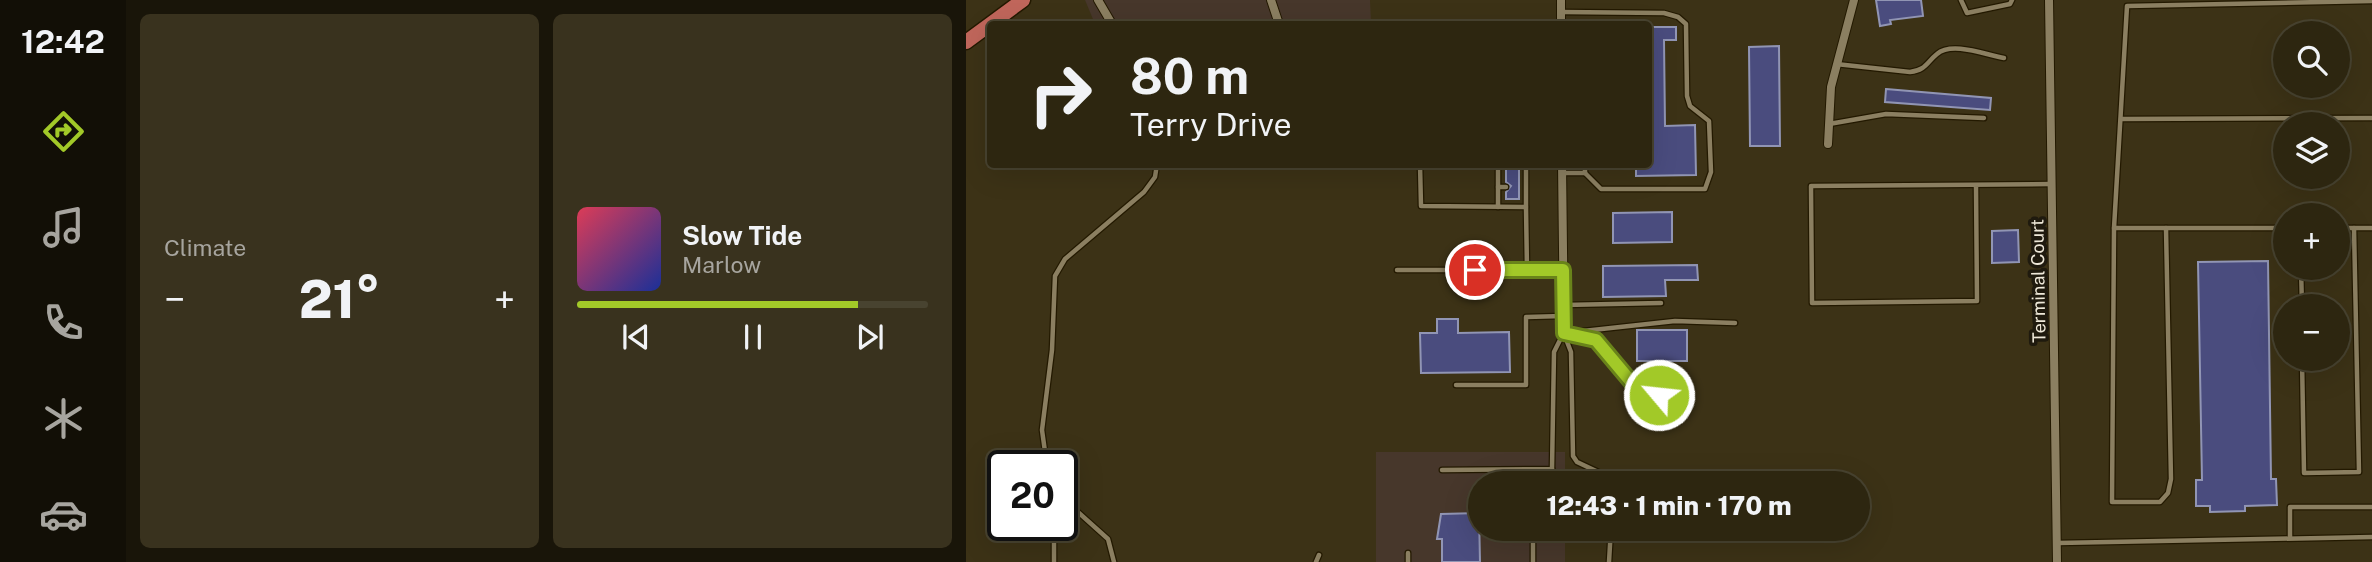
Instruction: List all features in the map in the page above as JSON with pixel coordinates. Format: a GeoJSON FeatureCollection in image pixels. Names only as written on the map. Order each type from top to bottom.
{"type":"FeatureCollection","features":[{"type":"Feature","properties":{"kind":"main road"},"geometry":{"type":"LineString","coordinates":[[994,21],[1023,0]]}},
{"type":"Feature","properties":{"kind":"main road"},"geometry":{"type":"LineString","coordinates":[[966,41],[987,26]]}},
{"type":"Feature","properties":{"kind":"street"},"geometry":{"type":"LineString","coordinates":[[1098,0],[1110,21]]}},
{"type":"Feature","properties":{"kind":"street"},"geometry":{"type":"LineString","coordinates":[[1271,0],[1278,21]]}},
{"type":"Feature","properties":{"kind":"street"},"geometry":{"type":"LineString","coordinates":[[1561,0],[1561,21]]}},
{"type":"Feature","properties":{"kind":"street"},"geometry":{"type":"LineString","coordinates":[[1828,144],[1835,64],[1854,0]]}},
{"type":"Feature","properties":{"kind":"street","name":"Terminal Court"},"geometry":{"type":"LineString","coordinates":[[2049,0],[2057,562]]}},
{"type":"Feature","properties":{"kind":"street"},"geometry":{"type":"LineString","coordinates":[[1562,169],[1564,333]]}},
{"type":"Feature","properties":{"kind":"lane"},"geometry":{"type":"LineString","coordinates":[[1961,0],[1967,13],[2010,4],[2012,0]]}},
{"type":"Feature","properties":{"kind":"lane"},"geometry":{"type":"LineString","coordinates":[[2166,228],[2171,479],[2168,493],[2160,502],[2112,502],[2114,228],[2127,3],[2372,1]]}},
{"type":"Feature","properties":{"kind":"lane"},"geometry":{"type":"LineString","coordinates":[[1561,12],[1664,13],[1678,17],[1686,24],[1687,96],[1690,106],[1709,121],[1712,172],[1705,189],[1601,189],[1585,173],[1562,169]]}},
{"type":"Feature","properties":{"kind":"lane"},"geometry":{"type":"LineString","coordinates":[[1835,64],[1910,72],[1922,70],[1939,52],[1952,48],[2004,58]]}},
{"type":"Feature","properties":{"kind":"lane"},"geometry":{"type":"LineString","coordinates":[[1828,124],[1894,114],[1984,118]]}},
{"type":"Feature","properties":{"kind":"lane"},"geometry":{"type":"LineString","coordinates":[[2121,119],[2372,118]]}},
{"type":"Feature","properties":{"kind":"lane"},"geometry":{"type":"LineString","coordinates":[[1045,450],[1042,430],[1052,350],[1055,276],[1065,259],[1144,192],[1156,177],[1157,168]]}},
{"type":"Feature","properties":{"kind":"lane"},"geometry":{"type":"LineString","coordinates":[[1420,168],[1421,206],[1526,207]]}},
{"type":"Feature","properties":{"kind":"lane"},"geometry":{"type":"LineString","coordinates":[[1498,168],[1498,207]]}},
{"type":"Feature","properties":{"kind":"lane"},"geometry":{"type":"LineString","coordinates":[[1525,168],[1527,270]]}},
{"type":"Feature","properties":{"kind":"lane"},"geometry":{"type":"LineString","coordinates":[[1585,168],[1585,173]]}},
{"type":"Feature","properties":{"kind":"lane"},"geometry":{"type":"LineString","coordinates":[[1498,176],[1505,176]]}},
{"type":"Feature","properties":{"kind":"lane"},"geometry":{"type":"LineString","coordinates":[[1519,176],[1526,176]]}},
{"type":"Feature","properties":{"kind":"lane"},"geometry":{"type":"LineString","coordinates":[[1976,185],[1978,301],[1812,303],[1811,186],[2052,184]]}},
{"type":"Feature","properties":{"kind":"lane"},"geometry":{"type":"LineString","coordinates":[[1498,187],[1506,187]]}},
{"type":"Feature","properties":{"kind":"lane"},"geometry":{"type":"LineString","coordinates":[[1519,187],[1526,188]]}},
{"type":"Feature","properties":{"kind":"lane"},"geometry":{"type":"LineString","coordinates":[[2114,228],[2273,228]]}},
{"type":"Feature","properties":{"kind":"lane"},"geometry":{"type":"LineString","coordinates":[[2350,228],[2372,228]]}},
{"type":"Feature","properties":{"kind":"lane"},"geometry":{"type":"LineString","coordinates":[[2302,371],[2304,473],[2358,472],[2354,228]]}},
{"type":"Feature","properties":{"kind":"lane"},"geometry":{"type":"LineString","coordinates":[[1397,270],[1563,270]]}},
{"type":"Feature","properties":{"kind":"lane"},"geometry":{"type":"LineString","coordinates":[[1563,305],[1661,303]]}},
{"type":"Feature","properties":{"kind":"lane"},"geometry":{"type":"LineString","coordinates":[[1456,385],[1526,384],[1526,317],[1563,316]]}},
{"type":"Feature","properties":{"kind":"lane"},"geometry":{"type":"LineString","coordinates":[[1564,333],[1675,321],[1735,323]]}},
{"type":"Feature","properties":{"kind":"lane"},"geometry":{"type":"LineString","coordinates":[[1564,333],[1596,340],[1643,396],[1674,395]]}},
{"type":"Feature","properties":{"kind":"lane"},"geometry":{"type":"LineString","coordinates":[[1442,470],[1552,469],[1554,352],[1564,333]]}},
{"type":"Feature","properties":{"kind":"lane"},"geometry":{"type":"LineString","coordinates":[[1564,333],[1571,352],[1573,456],[1577,462],[1596,471]]}},
{"type":"Feature","properties":{"kind":"lane"},"geometry":{"type":"LineString","coordinates":[[2290,538],[2290,507],[2372,507]]}},
{"type":"Feature","properties":{"kind":"lane"},"geometry":{"type":"LineString","coordinates":[[1078,512],[1108,539],[1114,562]]}},
{"type":"Feature","properties":{"kind":"lane"},"geometry":{"type":"LineString","coordinates":[[2057,543],[2372,537]]}},
{"type":"Feature","properties":{"kind":"lane"},"geometry":{"type":"LineString","coordinates":[[1054,541],[1054,562]]}},
{"type":"Feature","properties":{"kind":"lane"},"geometry":{"type":"LineString","coordinates":[[1533,541],[1533,562]]}},
{"type":"Feature","properties":{"kind":"lane"},"geometry":{"type":"LineString","coordinates":[[1609,562],[1610,541]]}},
{"type":"Feature","properties":{"kind":"lane"},"geometry":{"type":"LineString","coordinates":[[1408,552],[1408,562]]}},
{"type":"Feature","properties":{"kind":"lane"},"geometry":{"type":"LineString","coordinates":[[1316,562],[1319,555]]}},
{"type":"Feature","properties":{"kind":"shaded area"},"geometry":{"type":"Polygon","coordinates":[[[1085,0],[1370,0],[1371,21],[1094,21],[1085,0]]]}},
{"type":"Feature","properties":{"kind":"shaded area"},"geometry":{"type":"Polygon","coordinates":[[[1376,452],[1565,452],[1565,471],[1468,471],[1468,541],[1565,541],[1565,562],[1376,562],[1376,452]]]}},
{"type":"Feature","properties":{"kind":"building"},"geometry":{"type":"Polygon","coordinates":[[[1876,0],[1921,0],[1923,16],[1890,20],[1891,24],[1880,26],[1876,0]]]}},
{"type":"Feature","properties":{"kind":"building"},"geometry":{"type":"Polygon","coordinates":[[[1652,27],[1676,27],[1676,40],[1664,40],[1665,126],[1695,125],[1696,175],[1636,176],[1636,168],[1652,168],[1652,27]]]}},
{"type":"Feature","properties":{"kind":"building"},"geometry":{"type":"Polygon","coordinates":[[[1779,46],[1780,146],[1750,146],[1749,47],[1779,46]]]}},
{"type":"Feature","properties":{"kind":"building"},"geometry":{"type":"Polygon","coordinates":[[[1886,89],[1991,98],[1990,110],[1885,102],[1886,89]]]}},
{"type":"Feature","properties":{"kind":"building"},"geometry":{"type":"Polygon","coordinates":[[[1506,169],[1519,169],[1519,199],[1506,199],[1506,192],[1511,186],[1506,182],[1506,169]]]}},
{"type":"Feature","properties":{"kind":"building"},"geometry":{"type":"Polygon","coordinates":[[[1672,212],[1672,242],[1613,243],[1613,213],[1672,212]]]}},
{"type":"Feature","properties":{"kind":"building"},"geometry":{"type":"Polygon","coordinates":[[[2018,230],[2019,262],[1992,263],[1992,231],[2018,230]]]}},
{"type":"Feature","properties":{"kind":"building"},"geometry":{"type":"Polygon","coordinates":[[[2268,261],[2271,479],[2276,479],[2277,505],[2245,506],[2245,511],[2210,512],[2210,506],[2196,506],[2196,480],[2202,480],[2198,262],[2268,261]]]}},
{"type":"Feature","properties":{"kind":"building"},"geometry":{"type":"Polygon","coordinates":[[[1697,265],[1698,280],[1665,280],[1666,296],[1603,297],[1603,266],[1697,265]]]}},
{"type":"Feature","properties":{"kind":"building"},"geometry":{"type":"Polygon","coordinates":[[[1437,319],[1458,319],[1458,333],[1509,332],[1510,372],[1421,373],[1420,333],[1437,333],[1437,319]]]}},
{"type":"Feature","properties":{"kind":"building"},"geometry":{"type":"Polygon","coordinates":[[[1637,330],[1687,330],[1687,361],[1637,361],[1637,330]]]}},
{"type":"Feature","properties":{"kind":"building"},"geometry":{"type":"Polygon","coordinates":[[[1468,513],[1468,541],[1480,541],[1480,562],[1442,562],[1442,539],[1437,539],[1441,514],[1468,513]]]}},
{"type":"Feature","properties":{"kind":"route"},"geometry":{"type":"LineString","coordinates":[[1475,270],[1563,270],[1564,333],[1596,340],[1643,396],[1659,395]]}}]}
